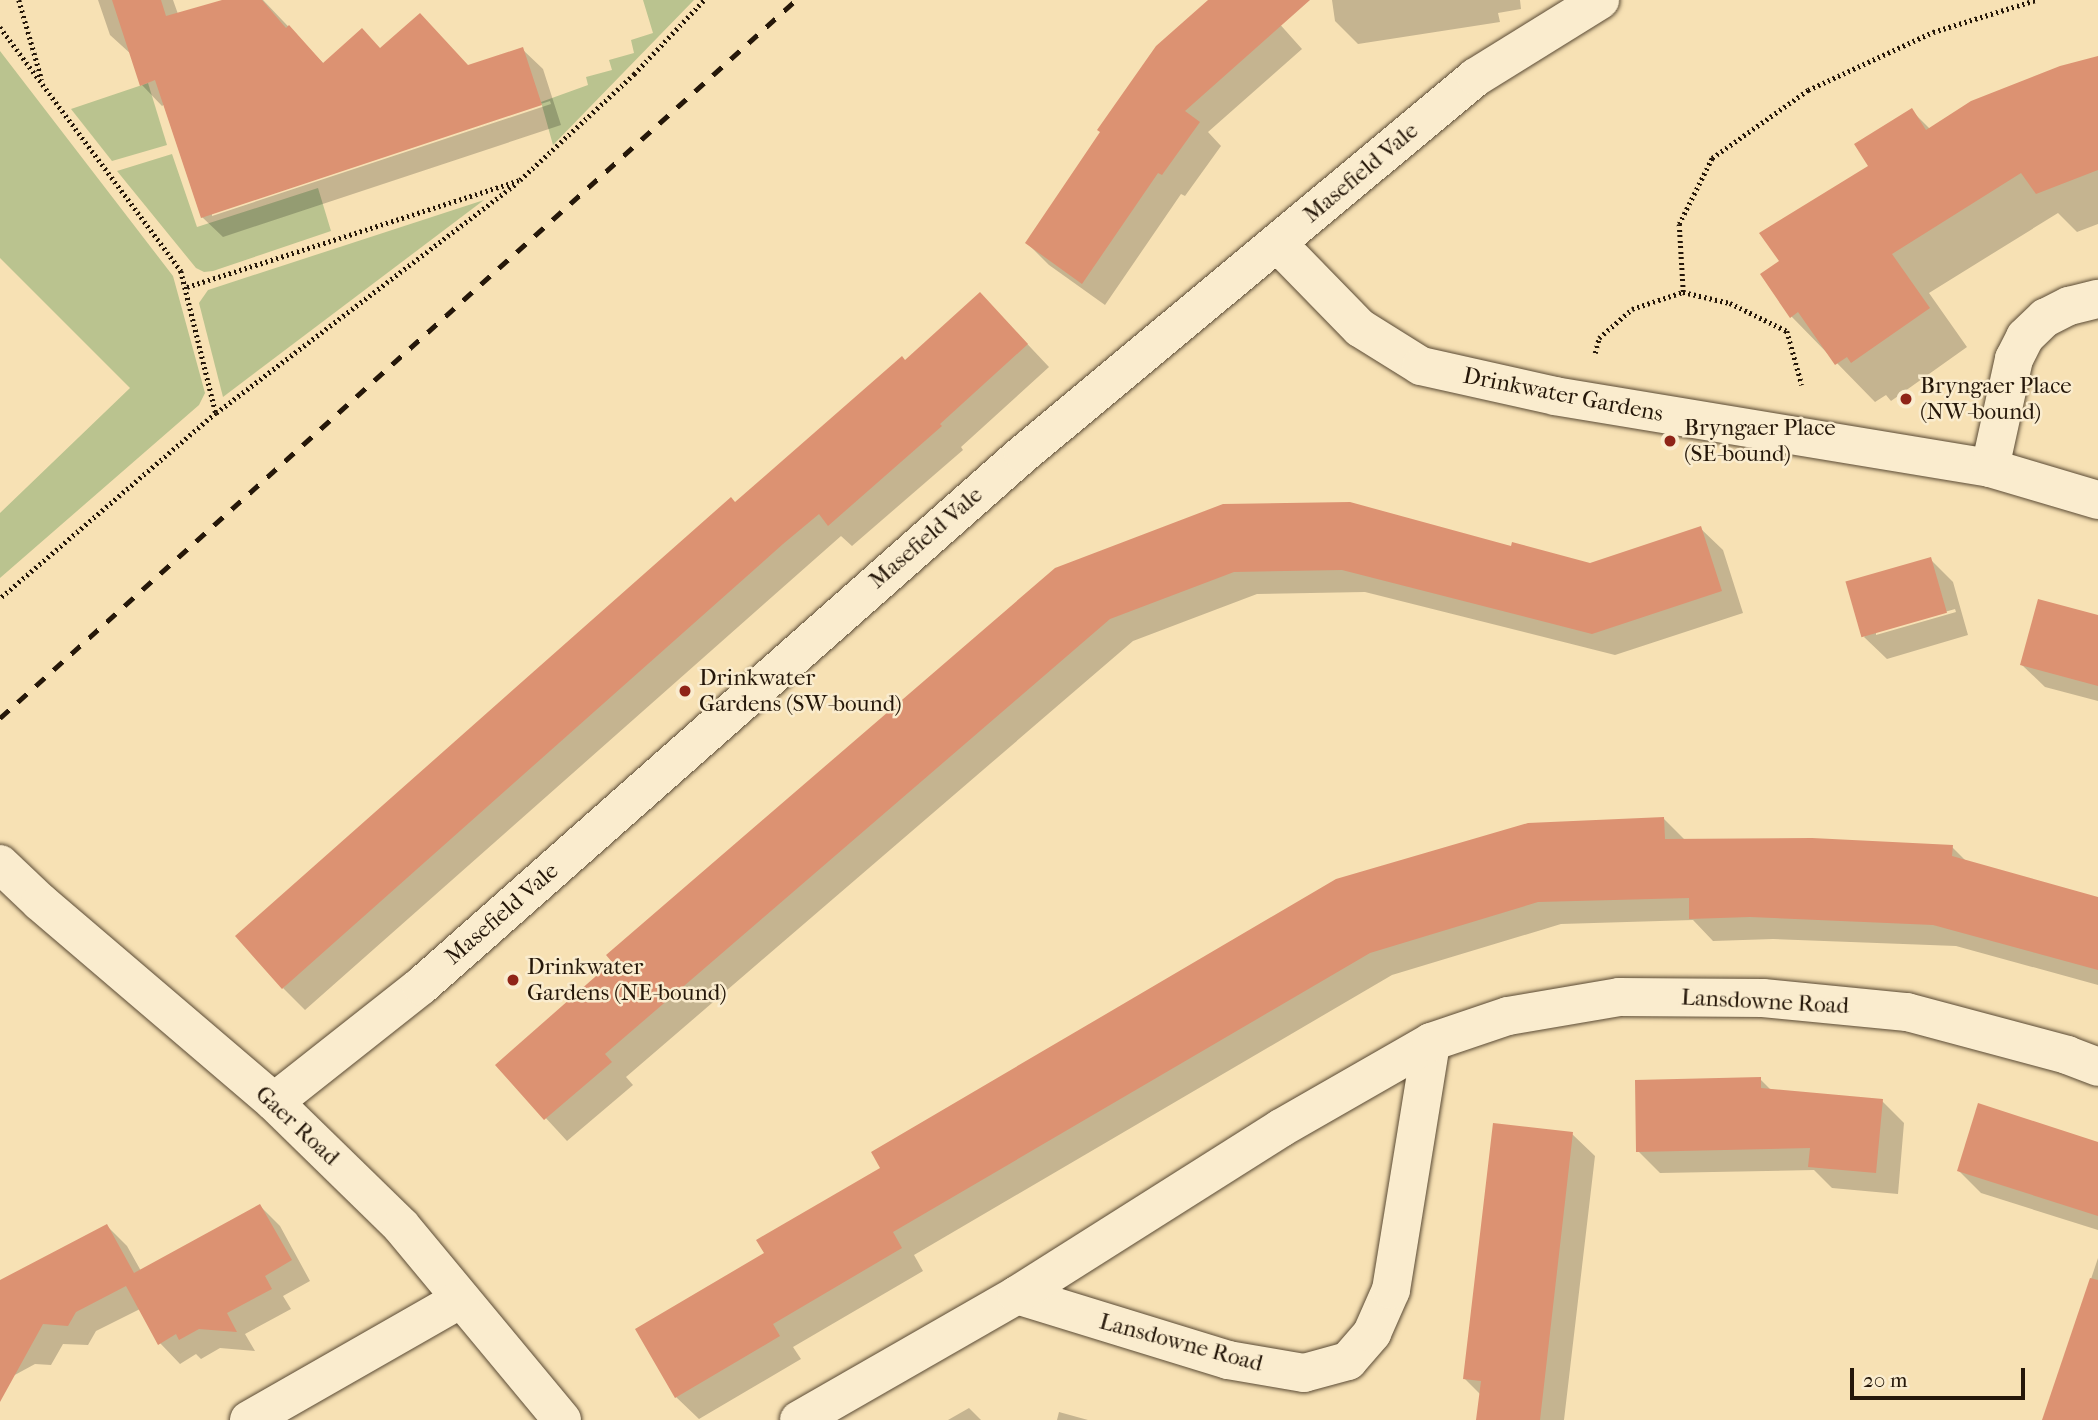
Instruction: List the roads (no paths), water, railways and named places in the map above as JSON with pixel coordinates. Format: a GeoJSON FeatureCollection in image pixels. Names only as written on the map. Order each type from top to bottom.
{"type":"FeatureCollection","features":[{"type":"Feature","properties":{"kind":"street","name":"Masefield Vale"},"geometry":{"type":"LineString","coordinates":[[274,1102],[421,986],[1023,454],[1476,78],[1600,0]]}},
{"type":"Feature","properties":{"kind":"street","name":"Drinkwater Gardens"},"geometry":{"type":"LineString","coordinates":[[1277,243],[1360,328],[1421,366],[1580,400],[1990,468],[2098,500]]}},
{"type":"Feature","properties":{"kind":"street"},"geometry":{"type":"LineString","coordinates":[[1990,468],[2014,359],[2025,337],[2045,318],[2068,306],[2098,299]]}},
{"type":"Feature","properties":{"kind":"street","name":"Gaer Road"},"geometry":{"type":"LineString","coordinates":[[0,864],[40,902],[274,1102],[401,1226],[562,1420]]}},
{"type":"Feature","properties":{"kind":"street","name":"Lansdowne Road"},"geometry":{"type":"LineString","coordinates":[[799,1420],[1017,1295],[1281,1128],[1431,1042],[1508,1016],[1619,996],[1763,998],[1907,1012],[2067,1055],[2098,1067]]}},
{"type":"Feature","properties":{"kind":"street","name":"Lansdowne Road"},"geometry":{"type":"LineString","coordinates":[[1017,1295],[1228,1360],[1304,1373],[1348,1361],[1372,1334],[1391,1290],[1431,1042]]}},
{"type":"Feature","properties":{"kind":"street"},"geometry":{"type":"LineString","coordinates":[[249,1420],[460,1299]]}},
{"type":"Feature","properties":{"kind":"railway"},"geometry":{"type":"LineString","coordinates":[[0,718],[796,0]]}},
{"type":"Feature","properties":{"kind":"place","name":"Bryngaer Place (NW-bound)"},"geometry":{"type":"Point","coordinates":[1906,399]}},
{"type":"Feature","properties":{"kind":"place","name":"Bryngaer Place (SE-bound)"},"geometry":{"type":"Point","coordinates":[1670,441]}},
{"type":"Feature","properties":{"kind":"place","name":"Drinkwater Gardens (SW-bound)"},"geometry":{"type":"Point","coordinates":[685,691]}},
{"type":"Feature","properties":{"kind":"place","name":"Drinkwater Gardens (NE-bound)"},"geometry":{"type":"Point","coordinates":[513,980]}}]}
